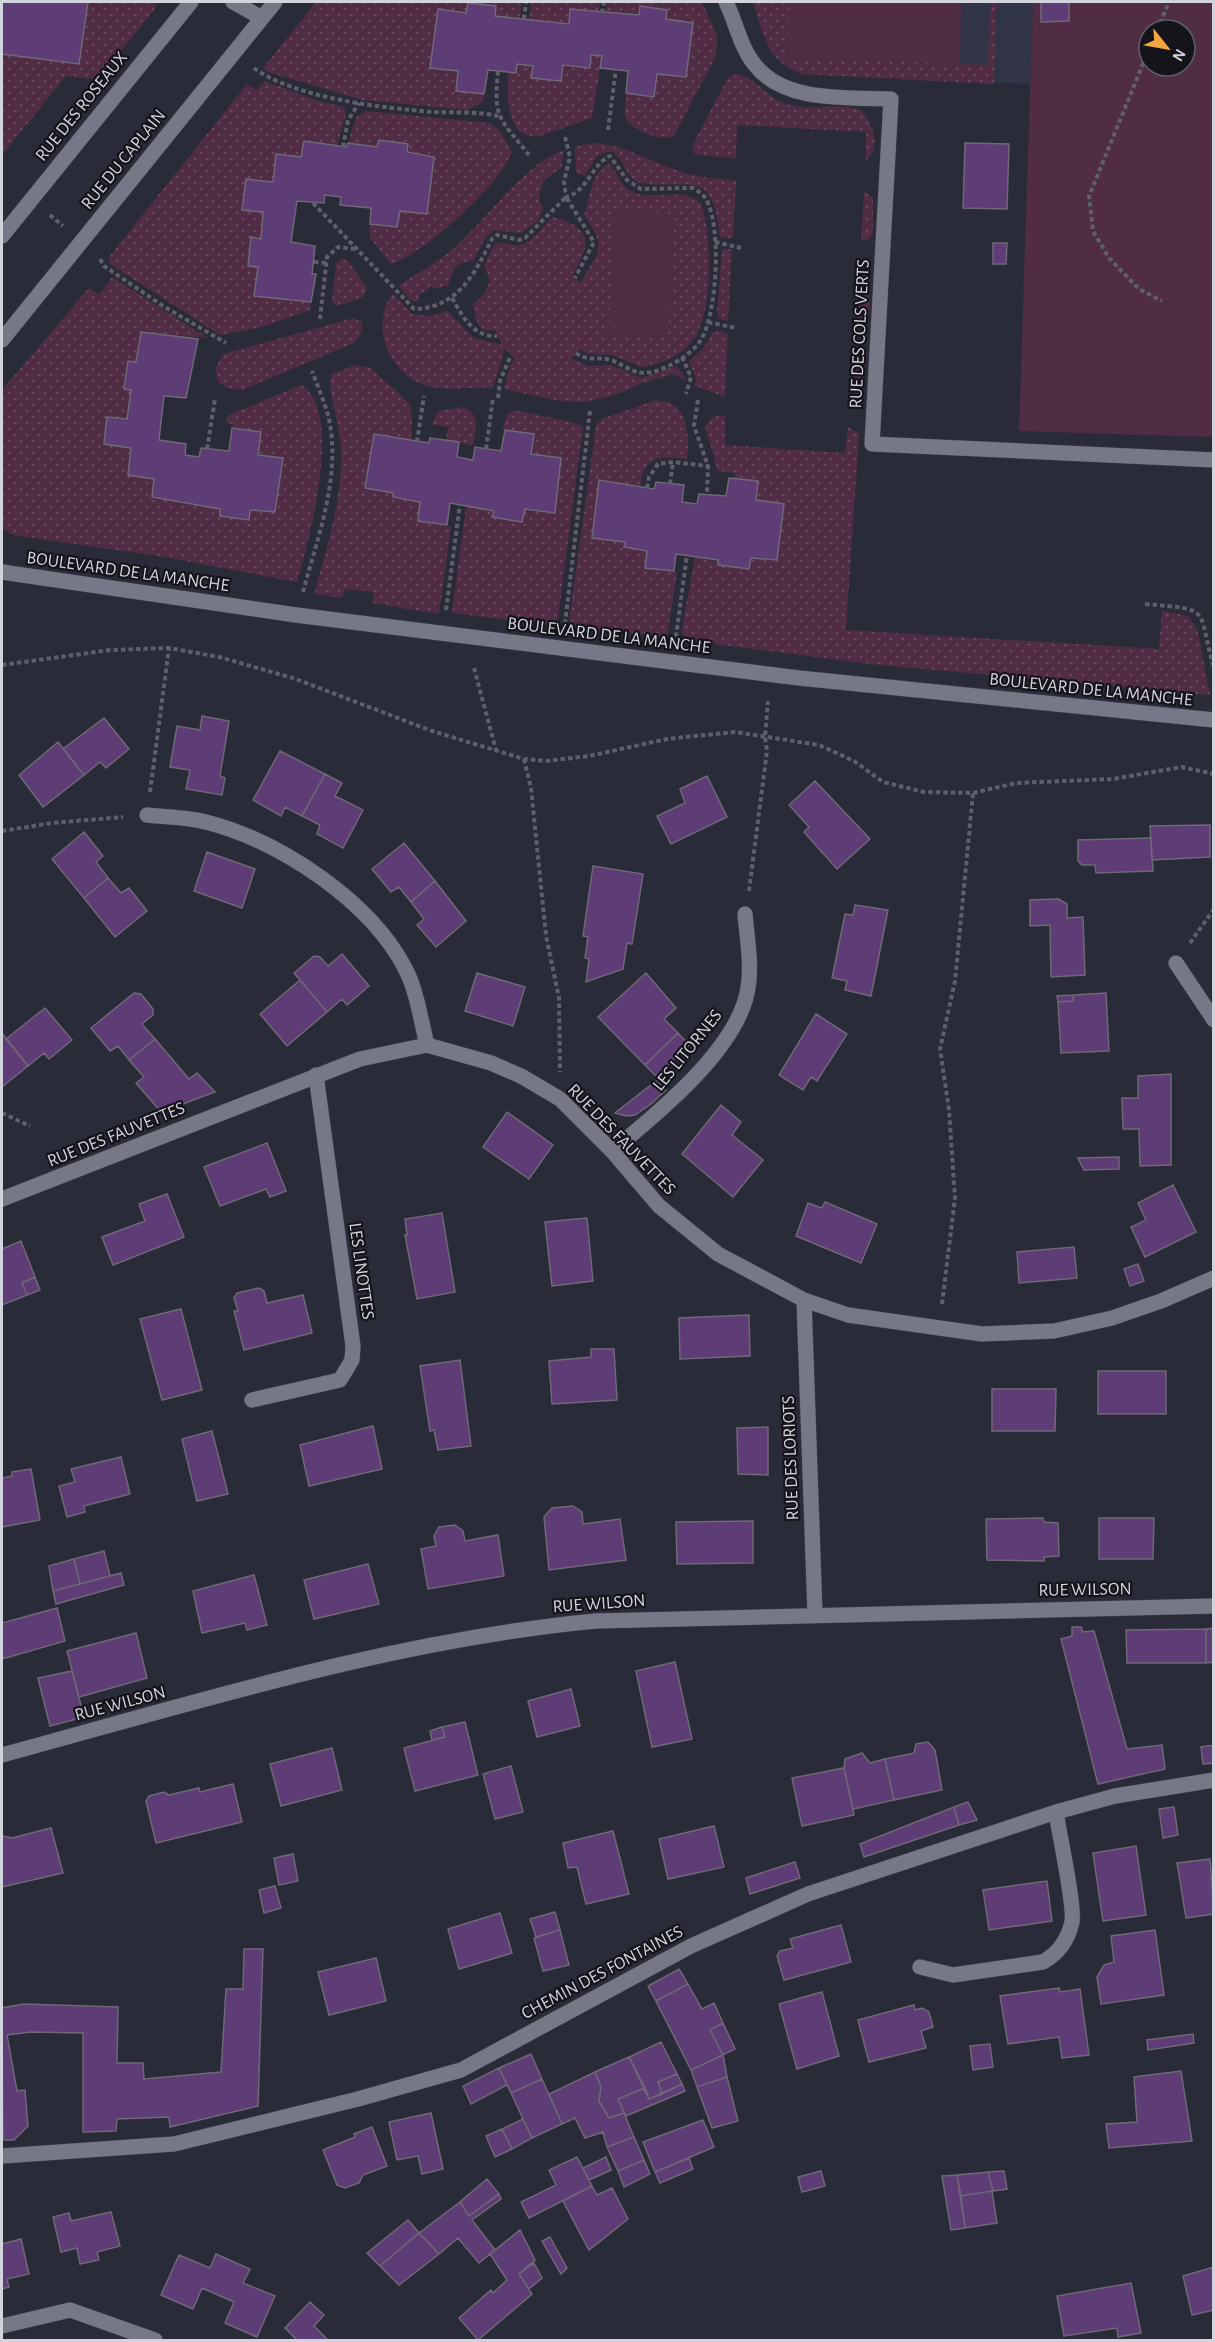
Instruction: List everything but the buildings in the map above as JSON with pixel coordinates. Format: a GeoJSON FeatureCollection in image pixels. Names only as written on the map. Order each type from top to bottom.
{"type":"FeatureCollection","features":[{"type":"Feature","properties":{"kind":"street","name":"RUE DES ROSEAUX"},"geometry":{"type":"LineString","coordinates":[[2,236],[191,2]]}},
{"type":"Feature","properties":{"kind":"street"},"geometry":{"type":"LineString","coordinates":[[233,2],[262,18]]}},
{"type":"Feature","properties":{"kind":"street","name":"RUE DU CAPLAIN"},"geometry":{"type":"LineString","coordinates":[[2,340],[275,2]]}},
{"type":"Feature","properties":{"kind":"street","name":"RUE DES COLS VERTS"},"geometry":{"type":"LineString","coordinates":[[726,2],[755,66],[778,85],[825,96],[891,99],[872,444],[1214,460]]}},
{"type":"Feature","properties":{"kind":"street","name":"BOULEVARD DE LA MANCHE"},"geometry":{"type":"LineString","coordinates":[[2,572],[296,615],[881,688],[1214,720]]}},
{"type":"Feature","properties":{"kind":"street"},"geometry":{"type":"LineString","coordinates":[[147,815],[205,822],[265,844],[310,870],[347,898],[379,931],[406,971],[427,1045]]}},
{"type":"Feature","properties":{"kind":"street","name":"LES LITORNES"},"geometry":{"type":"LineString","coordinates":[[612,1151],[669,1104],[729,1035],[744,1008],[749,986],[746,914]]}},
{"type":"Feature","properties":{"kind":"street"},"geometry":{"type":"LineString","coordinates":[[1176,963],[1214,1020]]}},
{"type":"Feature","properties":{"kind":"street","name":"RUE DES FAUVETTES"},"geometry":{"type":"LineString","coordinates":[[2,1198],[360,1059],[427,1045],[491,1063],[521,1076],[560,1100],[612,1151],[659,1206],[718,1254],[804,1300],[848,1315],[982,1334],[1054,1332],[1112,1318],[1161,1301],[1214,1278]]}},
{"type":"Feature","properties":{"kind":"street","name":"LES LINOTTES"},"geometry":{"type":"LineString","coordinates":[[252,1400],[340,1380],[352,1360],[353,1346],[316,1075]]}},
{"type":"Feature","properties":{"kind":"street","name":"RUE DES LORIOTS"},"geometry":{"type":"LineString","coordinates":[[804,1300],[814,1614]]}},
{"type":"Feature","properties":{"kind":"street","name":"RUE WILSON"},"geometry":{"type":"LineString","coordinates":[[2,1755],[328,1669],[516,1629],[596,1621],[1214,1606]]}},
{"type":"Feature","properties":{"kind":"street","name":"CHEMIN DES FONTAINES"},"geometry":{"type":"LineString","coordinates":[[2,2156],[174,2144],[358,2099],[461,2070],[691,1946],[808,1894],[1056,1812],[1115,1796],[1214,1780]]}},
{"type":"Feature","properties":{"kind":"street"},"geometry":{"type":"LineString","coordinates":[[920,1966],[953,1975],[1043,1962],[1056,1954],[1063,1944],[1073,1919],[1056,1812]]}},
{"type":"Feature","properties":{"kind":"street"},"geometry":{"type":"LineString","coordinates":[[2,2326],[70,2310],[155,2340]]}},
{"type":"Feature","properties":{"kind":"path"},"geometry":{"type":"LineString","coordinates":[[524,19],[526,2]]}},
{"type":"Feature","properties":{"kind":"path"},"geometry":{"type":"LineString","coordinates":[[602,13],[604,2]]}},
{"type":"Feature","properties":{"kind":"path"},"geometry":{"type":"LineString","coordinates":[[1162,18],[1169,2]]}},
{"type":"Feature","properties":{"kind":"path"},"geometry":{"type":"LineString","coordinates":[[234,52],[268,77],[359,103],[410,110],[498,116]]}},
{"type":"Feature","properties":{"kind":"path"},"geometry":{"type":"LineString","coordinates":[[608,130],[616,69]]}},
{"type":"Feature","properties":{"kind":"path"},"geometry":{"type":"LineString","coordinates":[[498,71],[496,107],[498,116],[528,155]]}},
{"type":"Feature","properties":{"kind":"path"},"geometry":{"type":"LineString","coordinates":[[1137,78],[1089,196],[1093,231],[1109,258],[1139,289],[1162,301]]}},
{"type":"Feature","properties":{"kind":"path"},"geometry":{"type":"LineString","coordinates":[[343,147],[348,120],[359,103]]}},
{"type":"Feature","properties":{"kind":"path"},"geometry":{"type":"LineString","coordinates":[[565,136],[570,157],[564,181],[566,197],[594,242],[575,278]]}},
{"type":"Feature","properties":{"kind":"path"},"geometry":{"type":"LineString","coordinates":[[313,203],[414,309],[434,306],[452,298],[469,281],[492,239],[497,236],[519,240],[525,238],[566,197],[577,192],[602,159],[610,156],[633,186],[641,189],[693,188],[700,192],[706,198],[714,220],[715,242],[712,299],[702,339],[682,357],[645,373],[635,372],[608,359],[587,360],[576,353]]}},
{"type":"Feature","properties":{"kind":"path"},"geometry":{"type":"LineString","coordinates":[[31,200],[82,241],[97,255],[104,266],[163,306],[225,343]]}},
{"type":"Feature","properties":{"kind":"path"},"geometry":{"type":"LineString","coordinates":[[715,242],[741,248]]}},
{"type":"Feature","properties":{"kind":"path"},"geometry":{"type":"LineString","coordinates":[[320,319],[327,263],[332,249],[338,247],[355,249]]}},
{"type":"Feature","properties":{"kind":"path"},"geometry":{"type":"LineString","coordinates":[[314,262],[327,263]]}},
{"type":"Feature","properties":{"kind":"path"},"geometry":{"type":"LineString","coordinates":[[452,298],[474,330],[487,336],[497,336]]}},
{"type":"Feature","properties":{"kind":"path"},"geometry":{"type":"LineString","coordinates":[[708,322],[736,328]]}},
{"type":"Feature","properties":{"kind":"path"},"geometry":{"type":"LineString","coordinates":[[486,449],[500,381],[510,355]]}},
{"type":"Feature","properties":{"kind":"path"},"geometry":{"type":"LineString","coordinates":[[682,357],[692,377],[686,394]]}},
{"type":"Feature","properties":{"kind":"path"},"geometry":{"type":"LineString","coordinates":[[296,615],[321,529],[332,471],[328,418],[312,371]]}},
{"type":"Feature","properties":{"kind":"path"},"geometry":{"type":"LineString","coordinates":[[417,442],[424,396]]}},
{"type":"Feature","properties":{"kind":"path"},"geometry":{"type":"LineString","coordinates":[[207,448],[215,399]]}},
{"type":"Feature","properties":{"kind":"path"},"geometry":{"type":"LineString","coordinates":[[698,400],[694,426],[708,466],[707,494]]}},
{"type":"Feature","properties":{"kind":"path"},"geometry":{"type":"LineString","coordinates":[[562,649],[590,411]]}},
{"type":"Feature","properties":{"kind":"path"},"geometry":{"type":"LineString","coordinates":[[647,488],[649,477],[658,464],[673,462],[708,466]]}},
{"type":"Feature","properties":{"kind":"path"},"geometry":{"type":"LineString","coordinates":[[670,484],[673,462]]}},
{"type":"Feature","properties":{"kind":"path"},"geometry":{"type":"LineString","coordinates":[[443,634],[460,504]]}},
{"type":"Feature","properties":{"kind":"path"},"geometry":{"type":"LineString","coordinates":[[672,662],[687,554]]}},
{"type":"Feature","properties":{"kind":"path"},"geometry":{"type":"LineString","coordinates":[[1145,604],[1188,608],[1198,613],[1205,622],[1214,668]]}},
{"type":"Feature","properties":{"kind":"path"},"geometry":{"type":"LineString","coordinates":[[2,665],[110,650],[169,648],[219,657],[293,678],[432,731],[524,759],[546,760],[588,756],[667,739],[735,732],[819,746],[854,761],[883,782],[924,792],[973,794],[1016,783],[1113,779],[1182,767],[1214,774]]}},
{"type":"Feature","properties":{"kind":"path"},"geometry":{"type":"LineString","coordinates":[[2,831],[52,823],[147,815],[169,648]]}},
{"type":"Feature","properties":{"kind":"path"},"geometry":{"type":"LineString","coordinates":[[474,668],[496,750]]}},
{"type":"Feature","properties":{"kind":"path"},"geometry":{"type":"LineString","coordinates":[[746,914],[767,751],[765,737],[768,701]]}},
{"type":"Feature","properties":{"kind":"path"},"geometry":{"type":"LineString","coordinates":[[524,759],[531,788],[546,936],[559,998],[560,1100]]}},
{"type":"Feature","properties":{"kind":"path"},"geometry":{"type":"LineString","coordinates":[[938,1329],[955,1198],[950,1110],[940,1049],[955,981],[973,794]]}},
{"type":"Feature","properties":{"kind":"path"},"geometry":{"type":"LineString","coordinates":[[1176,963],[1214,909]]}},
{"type":"Feature","properties":{"kind":"path"},"geometry":{"type":"LineString","coordinates":[[2,1113],[30,1126]]}},
{"type":"Feature","properties":{"kind":"shaded area"},"geometry":{"type":"Polygon","coordinates":[[[88,2],[157,2],[154,10],[102,75],[92,79],[66,76],[2,155],[2,54],[79,64],[88,2]]]}},
{"type":"Feature","properties":{"kind":"shaded area"},"geometry":{"type":"Polygon","coordinates":[[[316,2],[522,2],[520,19],[495,16],[496,6],[468,3],[466,13],[438,10],[430,67],[458,71],[456,91],[484,94],[482,102],[467,110],[362,100],[268,72],[263,68],[316,2]]]}},
{"type":"Feature","properties":{"kind":"shaded area"},"geometry":{"type":"Polygon","coordinates":[[[531,2],[600,2],[598,12],[571,9],[569,24],[529,20],[531,2]]]}},
{"type":"Feature","properties":{"kind":"shaded area"},"geometry":{"type":"Polygon","coordinates":[[[607,2],[702,2],[717,36],[716,56],[674,136],[655,136],[634,127],[626,118],[626,93],[654,97],[657,74],[686,77],[693,23],[666,19],[667,11],[640,6],[639,15],[605,13],[607,2]]]}},
{"type":"Feature","properties":{"kind":"shaded area"},"geometry":{"type":"Polygon","coordinates":[[[753,2],[1033,2],[1031,84],[802,74],[779,62],[771,53],[753,2]]]}},
{"type":"Feature","properties":{"kind":"shaded area"},"geometry":{"type":"Polygon","coordinates":[[[753,2],[790,2],[788,58],[988,65],[991,2],[997,2],[994,84],[802,74],[790,68],[774,54],[764,36],[753,2]]]}},
{"type":"Feature","properties":{"kind":"shaded area"},"geometry":{"type":"Polygon","coordinates":[[[790,2],[961,2],[960,64],[788,58],[790,2]]]}},
{"type":"Feature","properties":{"kind":"shaded area"},"geometry":{"type":"Polygon","coordinates":[[[1033,2],[1213,2],[1213,437],[1019,431],[1033,2]]]}},
{"type":"Feature","properties":{"kind":"shaded area"},"geometry":{"type":"Polygon","coordinates":[[[591,55],[602,56],[592,118],[540,136],[529,136],[520,132],[511,115],[508,92],[509,72],[516,73],[517,64],[533,66],[531,78],[561,81],[563,65],[590,67],[591,55]]]}},
{"type":"Feature","properties":{"kind":"shaded area"},"geometry":{"type":"Polygon","coordinates":[[[738,74],[786,104],[805,107],[844,107],[862,111],[870,123],[874,136],[874,149],[871,155],[866,160],[866,132],[737,125],[736,158],[696,155],[692,149],[693,145],[728,77],[738,74]]]}},
{"type":"Feature","properties":{"kind":"shaded area"},"geometry":{"type":"Polygon","coordinates":[[[265,81],[315,100],[344,107],[346,113],[337,146],[304,141],[301,157],[276,154],[273,182],[246,180],[243,210],[263,212],[261,239],[252,237],[248,266],[258,267],[255,296],[311,302],[310,310],[262,327],[220,335],[110,264],[109,257],[247,84],[257,90],[265,81]]]}},
{"type":"Feature","properties":{"kind":"shaded area"},"geometry":{"type":"Polygon","coordinates":[[[366,111],[489,123],[500,131],[512,152],[493,182],[460,216],[422,247],[391,264],[370,238],[370,224],[397,227],[400,211],[427,214],[434,158],[407,152],[408,144],[379,140],[377,147],[348,143],[356,117],[366,111]]]}},
{"type":"Feature","properties":{"kind":"shaded area"},"geometry":{"type":"Polygon","coordinates":[[[595,143],[625,150],[687,173],[736,181],[733,238],[720,237],[711,199],[705,190],[696,186],[639,183],[611,151],[597,156],[585,176],[576,173],[575,146],[595,143]]]}},
{"type":"Feature","properties":{"kind":"shaded area"},"geometry":{"type":"Polygon","coordinates":[[[564,150],[561,168],[543,181],[539,198],[543,210],[537,221],[522,233],[494,230],[486,237],[473,261],[461,263],[454,269],[447,287],[444,286],[441,289],[431,287],[419,295],[418,303],[409,299],[399,286],[452,250],[535,166],[564,150]]]}},
{"type":"Feature","properties":{"kind":"shaded area"},"geometry":{"type":"Polygon","coordinates":[[[609,164],[626,187],[637,194],[685,195],[701,204],[708,235],[709,255],[704,316],[698,332],[686,348],[675,356],[655,364],[642,367],[612,355],[588,354],[580,349],[571,358],[587,366],[611,365],[642,378],[676,366],[685,377],[686,382],[675,374],[642,383],[615,395],[586,402],[559,401],[504,389],[510,366],[515,358],[505,349],[493,388],[436,388],[415,380],[403,372],[387,348],[383,334],[386,306],[393,293],[412,314],[433,316],[447,311],[474,338],[502,345],[495,330],[483,330],[480,327],[472,305],[485,293],[490,281],[484,265],[494,245],[523,244],[533,238],[552,217],[574,225],[584,237],[584,253],[572,275],[580,283],[598,249],[596,235],[584,215],[595,179],[598,173],[609,164]]]}},
{"type":"Feature","properties":{"kind":"shaded area"},"geometry":{"type":"Polygon","coordinates":[[[864,191],[873,198],[873,233],[869,239],[861,241],[864,191]]]}},
{"type":"Feature","properties":{"kind":"shaded area"},"geometry":{"type":"Polygon","coordinates":[[[615,210],[675,214],[668,337],[608,334],[615,210]]]}},
{"type":"Feature","properties":{"kind":"shaded area"},"geometry":{"type":"Polygon","coordinates":[[[722,249],[732,249],[728,321],[719,319],[717,312],[722,249]]]}},
{"type":"Feature","properties":{"kind":"shaded area"},"geometry":{"type":"Polygon","coordinates":[[[342,258],[349,262],[367,288],[363,298],[336,306],[332,302],[336,264],[342,258]]]}},
{"type":"Feature","properties":{"kind":"shaded area"},"geometry":{"type":"Polygon","coordinates":[[[860,269],[870,277],[869,314],[862,320],[858,319],[860,269]]]}},
{"type":"Feature","properties":{"kind":"shaded area"},"geometry":{"type":"Polygon","coordinates":[[[112,277],[208,338],[141,332],[136,362],[128,361],[124,389],[131,390],[127,419],[107,417],[104,444],[131,448],[128,475],[154,479],[153,497],[220,509],[220,516],[248,520],[250,510],[275,512],[283,459],[258,455],[261,432],[232,428],[233,424],[226,423],[227,416],[301,385],[314,399],[320,421],[322,448],[320,479],[315,510],[297,582],[159,556],[12,535],[2,528],[2,390],[89,288],[99,295],[112,277]]]}},
{"type":"Feature","properties":{"kind":"shaded area"},"geometry":{"type":"Polygon","coordinates":[[[354,318],[362,322],[362,329],[359,337],[352,344],[242,390],[226,388],[218,381],[215,369],[223,354],[354,318]]]}},
{"type":"Feature","properties":{"kind":"shaded area"},"geometry":{"type":"Polygon","coordinates":[[[720,331],[728,334],[725,397],[695,386],[696,378],[689,362],[703,349],[713,332],[720,331]]]}},
{"type":"Feature","properties":{"kind":"shaded area"},"geometry":{"type":"Polygon","coordinates":[[[856,348],[867,353],[861,397],[854,398],[856,348]]]}},
{"type":"Feature","properties":{"kind":"shaded area"},"geometry":{"type":"Polygon","coordinates":[[[355,365],[371,368],[409,403],[412,418],[411,441],[374,434],[366,488],[393,493],[393,497],[420,502],[419,521],[451,527],[439,614],[372,603],[374,592],[345,589],[342,598],[314,594],[337,504],[341,467],[340,440],[330,381],[332,374],[355,365]]]}},
{"type":"Feature","properties":{"kind":"shaded area"},"geometry":{"type":"Polygon","coordinates":[[[653,401],[674,405],[680,411],[687,428],[687,459],[668,457],[654,460],[645,468],[640,487],[599,480],[592,538],[625,542],[625,547],[647,551],[646,568],[677,572],[667,637],[571,627],[569,621],[596,425],[602,419],[653,401]]]}},
{"type":"Feature","properties":{"kind":"shaded area"},"geometry":{"type":"Polygon","coordinates":[[[463,407],[469,410],[475,418],[473,445],[446,441],[448,427],[432,424],[438,411],[463,407]]]}},
{"type":"Feature","properties":{"kind":"shaded area"},"geometry":{"type":"Polygon","coordinates":[[[515,410],[563,420],[583,427],[557,626],[452,613],[466,506],[494,511],[493,517],[522,522],[525,509],[554,513],[531,454],[533,434],[502,430],[507,415],[515,410]]]}},
{"type":"Feature","properties":{"kind":"shaded area"},"geometry":{"type":"Polygon","coordinates":[[[725,415],[725,445],[845,453],[848,427],[859,434],[846,630],[1159,649],[1162,611],[1189,616],[1198,632],[1210,695],[870,664],[691,641],[683,635],[682,629],[695,557],[749,569],[751,558],[777,560],[784,504],[756,500],[757,481],[734,478],[735,473],[718,471],[705,427],[712,417],[725,415]]]}}]}
